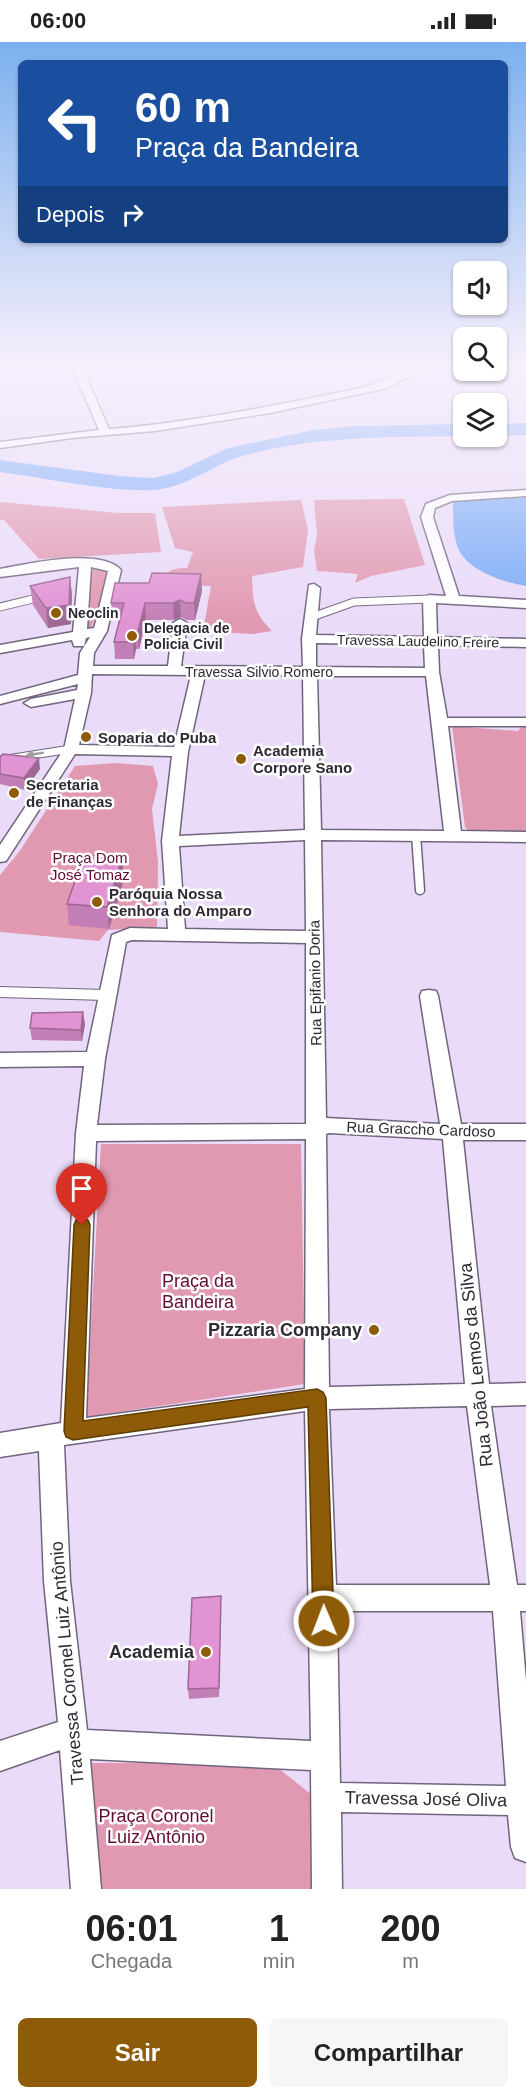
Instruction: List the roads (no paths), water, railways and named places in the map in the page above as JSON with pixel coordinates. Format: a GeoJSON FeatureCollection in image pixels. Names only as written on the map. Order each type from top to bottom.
{"type":"FeatureCollection","features":[{"type":"Feature","properties":{"kind":"street"},"geometry":{"type":"LineString","coordinates":[[453,599],[427,517],[430,506],[450,498],[526,493]]}},
{"type":"Feature","properties":{"kind":"street"},"geometry":{"type":"LineString","coordinates":[[85,563],[76,590],[78,638],[87,654]]}},
{"type":"Feature","properties":{"kind":"street"},"geometry":{"type":"LineString","coordinates":[[0,573],[50,565],[85,563],[110,565],[116,572],[98,635],[87,654],[84,693],[71,749],[0,856]]}},
{"type":"Feature","properties":{"kind":"street","name":"Rua Epifanio Doria"},"geometry":{"type":"LineString","coordinates":[[314,588],[309,639],[317,1131]]}},
{"type":"Feature","properties":{"kind":"street"},"geometry":{"type":"LineString","coordinates":[[453,836],[432,672],[429,599],[521,603]]}},
{"type":"Feature","properties":{"kind":"street"},"geometry":{"type":"LineString","coordinates":[[174,671],[180,623]]}},
{"type":"Feature","properties":{"kind":"street"},"geometry":{"type":"LineString","coordinates":[[0,649],[98,635]]}},
{"type":"Feature","properties":{"kind":"street"},"geometry":{"type":"LineString","coordinates":[[0,658],[78,638]]}},
{"type":"Feature","properties":{"kind":"street","name":"Travessa Laudelino Freire"},"geometry":{"type":"LineString","coordinates":[[309,639],[526,643]]}},
{"type":"Feature","properties":{"kind":"street","name":"Travessa Silvio Romero"},"geometry":{"type":"LineString","coordinates":[[0,700],[86,674],[174,671],[432,672]]}},
{"type":"Feature","properties":{"kind":"street"},"geometry":{"type":"LineString","coordinates":[[177,935],[170,841],[180,752],[199,672]]}},
{"type":"Feature","properties":{"kind":"street"},"geometry":{"type":"LineString","coordinates":[[0,709],[84,693]]}},
{"type":"Feature","properties":{"kind":"street"},"geometry":{"type":"LineString","coordinates":[[440,722],[526,722]]}},
{"type":"Feature","properties":{"kind":"street"},"geometry":{"type":"LineString","coordinates":[[71,749],[180,752]]}},
{"type":"Feature","properties":{"kind":"street"},"geometry":{"type":"LineString","coordinates":[[170,841],[311,835],[526,837]]}},
{"type":"Feature","properties":{"kind":"street"},"geometry":{"type":"LineString","coordinates":[[62,1434],[86,1133],[95,1059],[118,939],[129,934],[315,937]]}},
{"type":"Feature","properties":{"kind":"street"},"geometry":{"type":"LineString","coordinates":[[0,992],[106,995]]}},
{"type":"Feature","properties":{"kind":"street","name":"Rua João Lemos da Silva"},"geometry":{"type":"LineString","coordinates":[[429,996],[452,1132],[478,1395],[516,1598],[526,1847]]}},
{"type":"Feature","properties":{"kind":"street"},"geometry":{"type":"LineString","coordinates":[[0,1059],[95,1059]]}},
{"type":"Feature","properties":{"kind":"street","name":"Rua Graccho Cardoso"},"geometry":{"type":"LineString","coordinates":[[317,1131],[329,1125],[526,1136]]}},
{"type":"Feature","properties":{"kind":"street"},"geometry":{"type":"LineString","coordinates":[[86,1133],[301,1133],[317,1131],[317,1398],[323,1598],[327,1889]]}},
{"type":"Feature","properties":{"kind":"street"},"geometry":{"type":"LineString","coordinates":[[0,1445],[317,1398],[526,1394]]}},
{"type":"Feature","properties":{"kind":"street","name":"Travessa Coronel Luiz Antônio"},"geometry":{"type":"LineString","coordinates":[[62,1434],[57,1581],[74,1737],[86,1889]]}},
{"type":"Feature","properties":{"kind":"street"},"geometry":{"type":"LineString","coordinates":[[323,1598],[516,1598]]}},
{"type":"Feature","properties":{"kind":"street"},"geometry":{"type":"LineString","coordinates":[[0,1755],[74,1737],[326,1756]]}},
{"type":"Feature","properties":{"kind":"street","name":"Travessa José Oliva"},"geometry":{"type":"LineString","coordinates":[[325,1797],[523,1801]]}},
{"type":"Feature","properties":{"kind":"lane"},"geometry":{"type":"LineString","coordinates":[[0,607],[46,596]]}},
{"type":"Feature","properties":{"kind":"lane"},"geometry":{"type":"LineString","coordinates":[[312,617],[354,602],[429,599]]}},
{"type":"Feature","properties":{"kind":"lane"},"geometry":{"type":"LineString","coordinates":[[0,758],[71,749]]}},
{"type":"Feature","properties":{"kind":"lane"},"geometry":{"type":"LineString","coordinates":[[416,836],[420,890]]}},
{"type":"Feature","properties":{"kind":"water"},"geometry":{"type":"Polygon","coordinates":[[[526,498],[526,586],[496,578],[467,561],[457,545],[453,502],[526,498]]]}},
{"type":"Feature","properties":{"kind":"waterway"},"geometry":{"type":"LineString","coordinates":[[0,466],[119,482],[155,484],[184,476],[239,451]]}},
{"type":"Feature","properties":{"kind":"place","name":"Neoclin"},"geometry":{"type":"Point","coordinates":[56,613]}},
{"type":"Feature","properties":{"kind":"place","name":"Delegacia de Policia Civil"},"geometry":{"type":"Point","coordinates":[132,636]}},
{"type":"Feature","properties":{"kind":"place","name":"Soparia do Puba"},"geometry":{"type":"Point","coordinates":[86,737]}},
{"type":"Feature","properties":{"kind":"place","name":"Academia Corpore Sano"},"geometry":{"type":"Point","coordinates":[241,759]}},
{"type":"Feature","properties":{"kind":"place","name":"Secretaria de Finanças"},"geometry":{"type":"Point","coordinates":[14,793]}},
{"type":"Feature","properties":{"kind":"place","name":"Paróquia Nossa Senhora do Amparo"},"geometry":{"type":"Point","coordinates":[97,902]}},
{"type":"Feature","properties":{"kind":"place","name":"Pizzaria Company"},"geometry":{"type":"Point","coordinates":[374,1330]}},
{"type":"Feature","properties":{"kind":"place","name":"Academia"},"geometry":{"type":"Point","coordinates":[206,1652]}},
{"type":"Feature","properties":{"kind":"park label","name":"Praça Dom José Tomaz"},"geometry":{"type":"Point","coordinates":[90,866]}},
{"type":"Feature","properties":{"kind":"park label","name":"Praça da Bandeira"},"geometry":{"type":"Point","coordinates":[198,1291]}},
{"type":"Feature","properties":{"kind":"park label","name":"Praça Coronel Luiz Antônio"},"geometry":{"type":"Point","coordinates":[156,1826]}}]}
